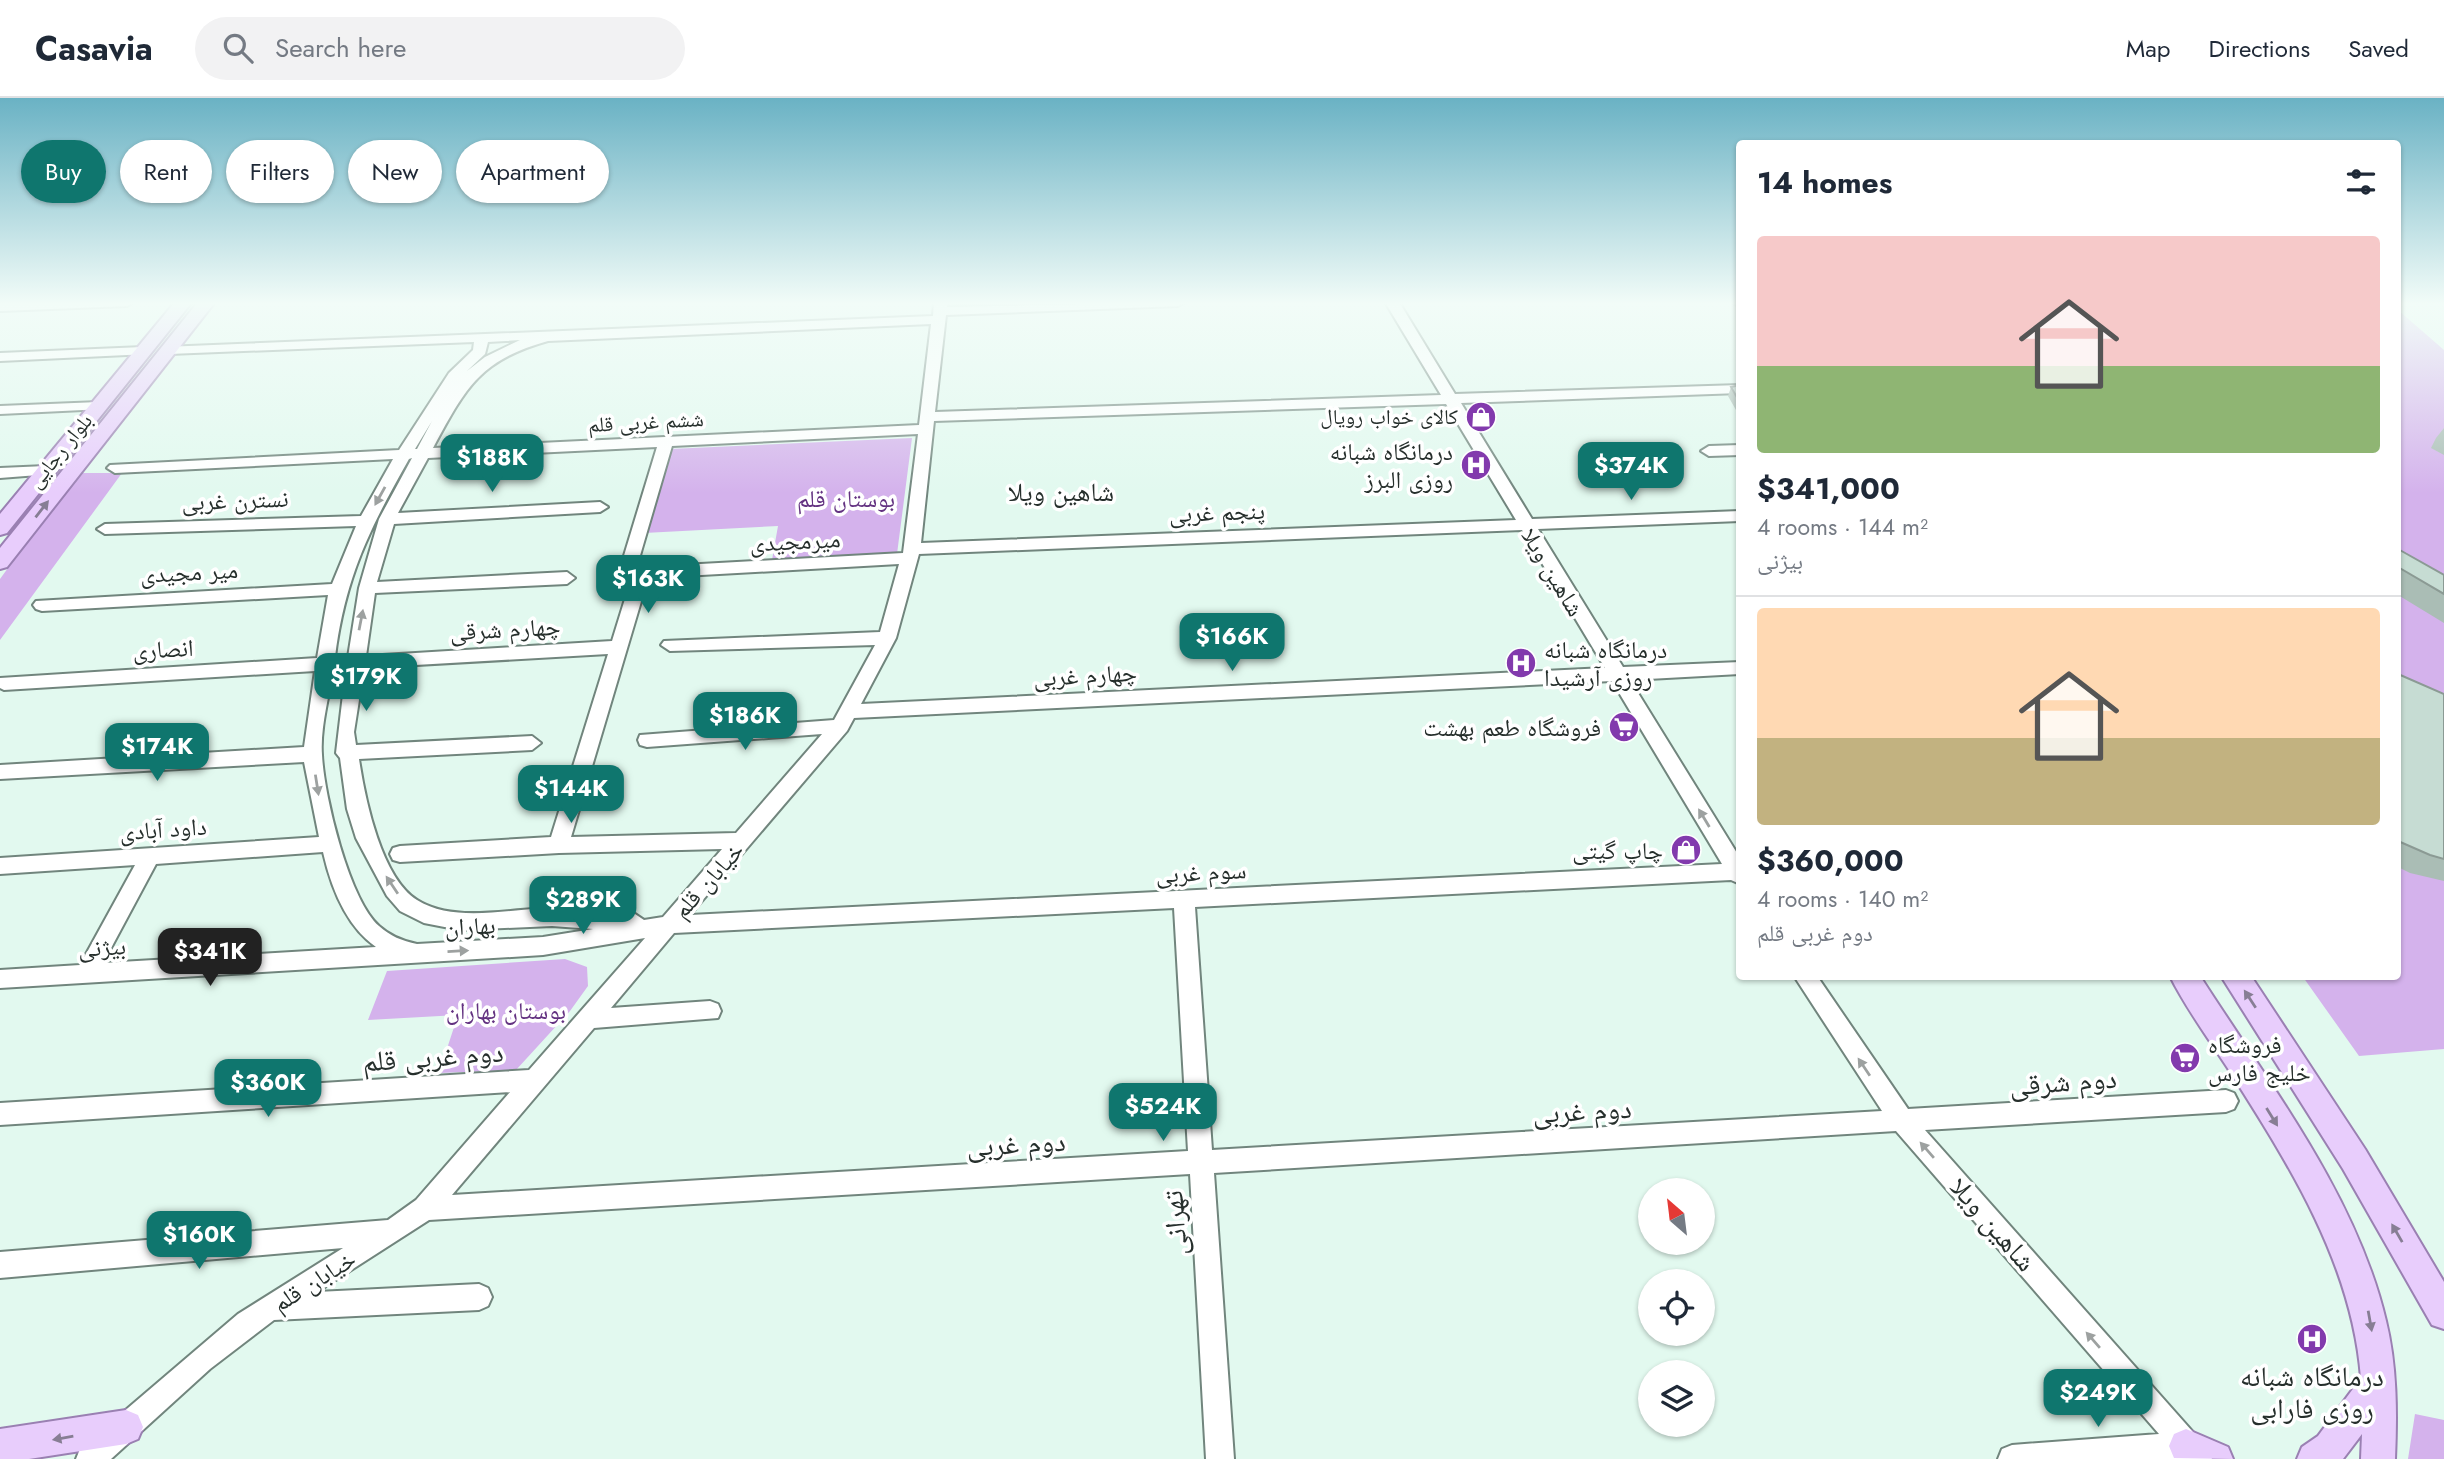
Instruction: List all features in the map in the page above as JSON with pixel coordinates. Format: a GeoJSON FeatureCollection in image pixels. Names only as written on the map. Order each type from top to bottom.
{"type":"FeatureCollection","features":[{"type":"Feature","properties":{"kind":"main road","name":"بلوار رجایی"},"geometry":{"type":"LineString","coordinates":[[0,528],[131,366]]}},
{"type":"Feature","properties":{"kind":"main road","name":"بلوار رجایی"},"geometry":{"type":"LineString","coordinates":[[0,562],[157,366]]}},
{"type":"Feature","properties":{"kind":"main road"},"geometry":{"type":"LineString","coordinates":[[2186,980],[2329,1210],[2367,1308],[2374,1348],[2378,1459]]}},
{"type":"Feature","properties":{"kind":"main road"},"geometry":{"type":"LineString","coordinates":[[2238,980],[2354,1159],[2444,1313]]}},
{"type":"Feature","properties":{"kind":"main road"},"geometry":{"type":"LineString","coordinates":[[2314,1459],[2330,1448],[2376,1386]]}},
{"type":"Feature","properties":{"kind":"main road"},"geometry":{"type":"LineString","coordinates":[[0,1446],[126,1427]]}},
{"type":"Feature","properties":{"kind":"street","name":"بهاران"},"geometry":{"type":"LineString","coordinates":[[465,366],[454,376],[403,454],[366,521],[338,589],[324,664],[312,754],[330,844],[349,899],[365,925],[396,949],[417,953],[542,946],[667,925]]}},
{"type":"Feature","properties":{"kind":"street","name":"بهاران"},"geometry":{"type":"LineString","coordinates":[[486,366],[469,377],[456,391],[387,519],[367,588],[353,663],[345,732],[345,753],[356,809],[366,838],[394,890],[407,905],[438,919],[460,921],[552,917],[667,925]]}},
{"type":"Feature","properties":{"kind":"street","name":"خیابان قلم"},"geometry":{"type":"LineString","coordinates":[[90,1459],[270,1307],[394,1232],[425,1208],[667,925],[743,841],[845,718],[887,638],[911,553],[935,366]]}},
{"type":"Feature","properties":{"kind":"street","name":"شاهین ویلا"},"geometry":{"type":"LineString","coordinates":[[1431,366],[1525,525],[1736,868]]}},
{"type":"Feature","properties":{"kind":"street","name":"ششم غربی قلم"},"geometry":{"type":"LineString","coordinates":[[115,468],[666,442],[929,423],[1736,389]]}},
{"type":"Feature","properties":{"kind":"street"},"geometry":{"type":"LineString","coordinates":[[0,410],[99,406]]}},
{"type":"Feature","properties":{"kind":"street"},"geometry":{"type":"LineString","coordinates":[[559,845],[641,573],[631,559],[666,442]]}},
{"type":"Feature","properties":{"kind":"street"},"geometry":{"type":"LineString","coordinates":[[1709,451],[1736,450]]}},
{"type":"Feature","properties":{"kind":"street"},"geometry":{"type":"LineString","coordinates":[[0,473],[46,471]]}},
{"type":"Feature","properties":{"kind":"street"},"geometry":{"type":"LineString","coordinates":[[387,519],[600,507]]}},
{"type":"Feature","properties":{"kind":"street","name":"پنجم غربی"},"geometry":{"type":"LineString","coordinates":[[911,553],[1736,516]]}},
{"type":"Feature","properties":{"kind":"street","name":"نسترن غربی"},"geometry":{"type":"LineString","coordinates":[[105,529],[366,521]]}},
{"type":"Feature","properties":{"kind":"street","name":"میرمجیدی"},"geometry":{"type":"LineString","coordinates":[[641,573],[911,553]]}},
{"type":"Feature","properties":{"kind":"street"},"geometry":{"type":"LineString","coordinates":[[367,588],[567,578]]}},
{"type":"Feature","properties":{"kind":"street","name":"میر مجیدی"},"geometry":{"type":"LineString","coordinates":[[42,605],[338,589]]}},
{"type":"Feature","properties":{"kind":"street"},"geometry":{"type":"LineString","coordinates":[[670,645],[887,638]]}},
{"type":"Feature","properties":{"kind":"street","name":"چهارم شرقی"},"geometry":{"type":"LineString","coordinates":[[324,664],[619,647]]}},
{"type":"Feature","properties":{"kind":"street","name":"انصاری"},"geometry":{"type":"LineString","coordinates":[[4,684],[324,664]]}},
{"type":"Feature","properties":{"kind":"street"},"geometry":{"type":"LineString","coordinates":[[1616,674],[1736,668]]}},
{"type":"Feature","properties":{"kind":"street","name":"چهارم غربی"},"geometry":{"type":"LineString","coordinates":[[845,718],[1616,674]]}},
{"type":"Feature","properties":{"kind":"street"},"geometry":{"type":"LineString","coordinates":[[647,740],[845,718]]}},
{"type":"Feature","properties":{"kind":"street"},"geometry":{"type":"LineString","coordinates":[[345,753],[532,743]]}},
{"type":"Feature","properties":{"kind":"street"},"geometry":{"type":"LineString","coordinates":[[0,772],[312,754]]}},
{"type":"Feature","properties":{"kind":"street"},"geometry":{"type":"LineString","coordinates":[[400,854],[559,845],[743,841]]}},
{"type":"Feature","properties":{"kind":"street","name":"داود آبادی"},"geometry":{"type":"LineString","coordinates":[[0,866],[330,844]]}},
{"type":"Feature","properties":{"kind":"street"},"geometry":{"type":"LineString","coordinates":[[86,974],[150,856]]}},
{"type":"Feature","properties":{"kind":"street","name":"سوم غربی"},"geometry":{"type":"LineString","coordinates":[[667,925],[1736,873]]}},
{"type":"Feature","properties":{"kind":"street","name":"تهرانی"},"geometry":{"type":"LineString","coordinates":[[1184,899],[1220,1459]]}},
{"type":"Feature","properties":{"kind":"street"},"geometry":{"type":"LineString","coordinates":[[542,946],[556,939],[563,929],[552,917]]}},
{"type":"Feature","properties":{"kind":"street","name":"بیژنی"},"geometry":{"type":"LineString","coordinates":[[0,979],[417,953]]}},
{"type":"Feature","properties":{"kind":"street","name":"شاهین ویلا"},"geometry":{"type":"LineString","coordinates":[[1808,980],[1903,1122],[2200,1455]]}},
{"type":"Feature","properties":{"kind":"street"},"geometry":{"type":"LineString","coordinates":[[586,1019],[710,1011]]}},
{"type":"Feature","properties":{"kind":"street","name":"دوم غربی قلم"},"geometry":{"type":"LineString","coordinates":[[0,1114],[534,1080]]}},
{"type":"Feature","properties":{"kind":"street","name":"دوم شرقی"},"geometry":{"type":"LineString","coordinates":[[1903,1122],[2226,1101]]}},
{"type":"Feature","properties":{"kind":"street","name":"دوم غربی"},"geometry":{"type":"LineString","coordinates":[[425,1208],[1903,1122]]}},
{"type":"Feature","properties":{"kind":"street"},"geometry":{"type":"LineString","coordinates":[[0,1265],[394,1232]]}},
{"type":"Feature","properties":{"kind":"street"},"geometry":{"type":"LineString","coordinates":[[270,1307],[479,1297]]}},
{"type":"Feature","properties":{"kind":"street"},"geometry":{"type":"LineString","coordinates":[[2012,1459],[2200,1455]]}},
{"type":"Feature","properties":{"kind":"green space"},"geometry":{"type":"Polygon","coordinates":[[[2401,366],[2444,366],[2444,1049],[2359,1056],[2305,980],[2401,980],[2401,366]]]}},
{"type":"Feature","properties":{"kind":"green space","name":"بوستان قلم"},"geometry":{"type":"Polygon","coordinates":[[[912,438],[897,554],[772,560],[778,526],[644,533],[670,449],[912,438]]]}},
{"type":"Feature","properties":{"kind":"green space"},"geometry":{"type":"Polygon","coordinates":[[[77,473],[122,473],[0,640],[0,579],[77,473]]]}},
{"type":"Feature","properties":{"kind":"green space","name":"بوستان بهاران"},"geometry":{"type":"Polygon","coordinates":[[[565,959],[587,967],[588,986],[570,1011],[516,1070],[439,1073],[458,1015],[368,1020],[387,971],[565,959]]]}},
{"type":"Feature","properties":{"kind":"green space"},"geometry":{"type":"Polygon","coordinates":[[[2415,1414],[2444,1420],[2444,1459],[2408,1459],[2415,1414]]]}},
{"type":"Feature","properties":{"kind":"building"},"geometry":{"type":"Polygon","coordinates":[[[2401,551],[2444,575],[2444,594],[2401,569],[2401,551]]]}},
{"type":"Feature","properties":{"kind":"building"},"geometry":{"type":"Polygon","coordinates":[[[2401,675],[2444,694],[2444,859],[2401,842],[2401,675]]]}},
{"type":"Feature","properties":{"kind":"place","name":"کالای خواب رویال"},"geometry":{"type":"Point","coordinates":[1481,417]}},
{"type":"Feature","properties":{"kind":"place","name":"درمانگاه شبانه روزی البرز"},"geometry":{"type":"Point","coordinates":[1476,465]}},
{"type":"Feature","properties":{"kind":"place","name":"درمانگاه شبانه روزی آرشیدا"},"geometry":{"type":"Point","coordinates":[1521,663]}},
{"type":"Feature","properties":{"kind":"place","name":"فروشگاه طعم بهشت"},"geometry":{"type":"Point","coordinates":[1624,727]}},
{"type":"Feature","properties":{"kind":"place","name":"چاپ گیتی"},"geometry":{"type":"Point","coordinates":[1686,850]}},
{"type":"Feature","properties":{"kind":"place","name":"فروشگاه خلیج فارس"},"geometry":{"type":"Point","coordinates":[2185,1058]}},
{"type":"Feature","properties":{"kind":"place","name":"درمانگاه شبانه روزی فارابی"},"geometry":{"type":"Point","coordinates":[2312,1339]}},
{"type":"Feature","properties":{"kind":"district","name":"شاهین ویلا"},"geometry":{"type":"Point","coordinates":[1061,492]}}]}
